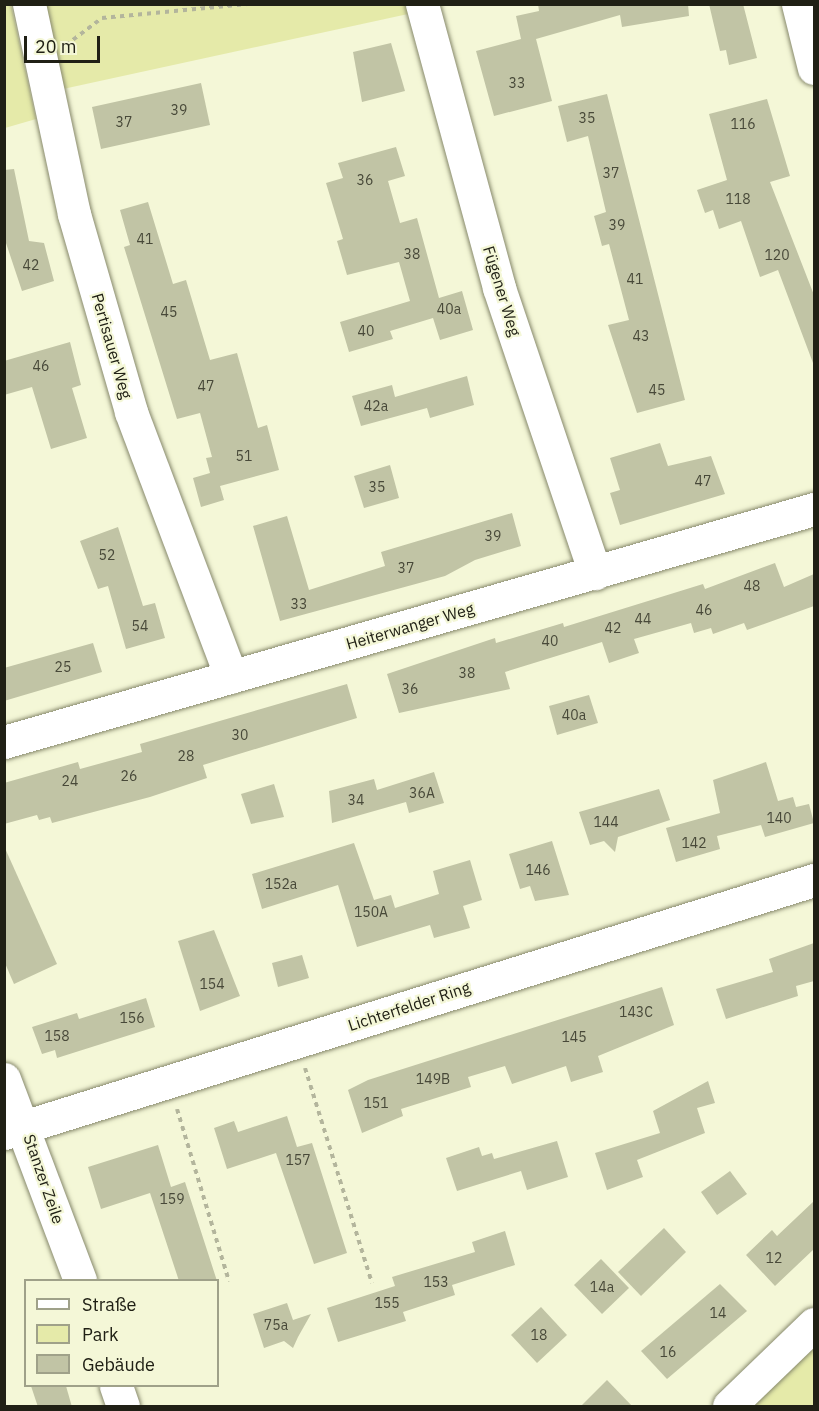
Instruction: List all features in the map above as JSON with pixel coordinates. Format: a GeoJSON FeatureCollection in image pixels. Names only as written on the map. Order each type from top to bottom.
{"type":"FeatureCollection","features":[{"type":"Feature","properties":{"kind":"street","name":"Pertisauer Weg"},"geometry":{"type":"LineString","coordinates":[[29,4],[72,203],[131,412],[231,677]]}},
{"type":"Feature","properties":{"kind":"street","name":"Fügener Weg"},"geometry":{"type":"LineString","coordinates":[[422,4],[499,288],[595,573]]}},
{"type":"Feature","properties":{"kind":"street"},"geometry":{"type":"LineString","coordinates":[[798,4],[812,48]]}},
{"type":"Feature","properties":{"kind":"street","name":"Heiterwanger Weg"},"geometry":{"type":"LineString","coordinates":[[4,742],[814,509]]}},
{"type":"Feature","properties":{"kind":"street","name":"Lichterfelder Ring"},"geometry":{"type":"LineString","coordinates":[[15,1130],[814,880]]}},
{"type":"Feature","properties":{"kind":"street","name":"Stanzer Zeile"},"geometry":{"type":"LineString","coordinates":[[4,1079],[15,1130],[79,1279]]}},
{"type":"Feature","properties":{"kind":"street"},"geometry":{"type":"LineString","coordinates":[[729,1407],[814,1324]]}},
{"type":"Feature","properties":{"kind":"street"},"geometry":{"type":"LineString","coordinates":[[116,1387],[123,1407]]}},
{"type":"Feature","properties":{"kind":"path"},"geometry":{"type":"LineString","coordinates":[[62,47],[102,18],[247,4]]}},
{"type":"Feature","properties":{"kind":"path"},"geometry":{"type":"LineString","coordinates":[[270,4],[295,4]]}},
{"type":"Feature","properties":{"kind":"path"},"geometry":{"type":"LineString","coordinates":[[304,1065],[372,1282]]}},
{"type":"Feature","properties":{"kind":"path"},"geometry":{"type":"LineString","coordinates":[[175,1105],[229,1281]]}},
{"type":"Feature","properties":{"kind":"green space"},"geometry":{"type":"Polygon","coordinates":[[[5,4],[11,5],[36,119],[5,128],[5,4]]]}},
{"type":"Feature","properties":{"kind":"green space"},"geometry":{"type":"Polygon","coordinates":[[[406,4],[408,14],[63,89],[45,5],[406,4]]]}},
{"type":"Feature","properties":{"kind":"green space"},"geometry":{"type":"Polygon","coordinates":[[[814,1345],[814,1406],[750,1406],[814,1345]]]}},
{"type":"Feature","properties":{"kind":"building"},"geometry":{"type":"Polygon","coordinates":[[[538,4],[688,4],[689,16],[622,27],[620,15],[536,39],[552,101],[494,116],[476,51],[521,39],[516,16],[539,11],[538,4]]]}},
{"type":"Feature","properties":{"kind":"building"},"geometry":{"type":"Polygon","coordinates":[[[709,4],[743,4],[757,58],[729,65],[726,50],[720,51],[709,4]]]}},
{"type":"Feature","properties":{"kind":"building"},"geometry":{"type":"Polygon","coordinates":[[[391,43],[405,91],[362,102],[353,52],[391,43]]]}},
{"type":"Feature","properties":{"kind":"building"},"geometry":{"type":"Polygon","coordinates":[[[201,83],[210,125],[101,149],[92,107],[201,83]]]}},
{"type":"Feature","properties":{"kind":"building"},"geometry":{"type":"Polygon","coordinates":[[[607,94],[685,400],[637,413],[608,325],[629,320],[609,244],[602,246],[594,216],[606,212],[588,136],[567,142],[558,106],[607,94]]]}},
{"type":"Feature","properties":{"kind":"building"},"geometry":{"type":"Polygon","coordinates":[[[767,99],[790,176],[770,182],[814,295],[813,363],[778,270],[760,277],[741,221],[719,229],[713,210],[705,213],[697,190],[727,180],[709,114],[767,99]]]}},
{"type":"Feature","properties":{"kind":"building"},"geometry":{"type":"Polygon","coordinates":[[[396,147],[405,176],[388,181],[400,223],[417,218],[439,298],[462,291],[473,330],[440,340],[433,318],[390,331],[393,339],[349,352],[340,322],[410,301],[399,262],[347,275],[337,241],[343,239],[326,183],[343,178],[338,163],[396,147]]]}},
{"type":"Feature","properties":{"kind":"building"},"geometry":{"type":"Polygon","coordinates":[[[14,169],[29,241],[44,243],[54,281],[22,291],[4,237],[4,170],[14,169]]]}},
{"type":"Feature","properties":{"kind":"building"},"geometry":{"type":"Polygon","coordinates":[[[148,202],[173,284],[186,280],[210,360],[237,353],[258,428],[267,425],[279,470],[220,486],[224,500],[201,507],[193,478],[210,473],[206,458],[212,457],[200,413],[177,419],[124,247],[130,245],[120,210],[148,202]]]}},
{"type":"Feature","properties":{"kind":"building"},"geometry":{"type":"Polygon","coordinates":[[[70,342],[81,385],[72,388],[87,438],[51,449],[32,387],[4,395],[4,361],[70,342]]]}},
{"type":"Feature","properties":{"kind":"building"},"geometry":{"type":"Polygon","coordinates":[[[467,376],[474,405],[430,418],[427,408],[361,426],[352,396],[392,385],[395,397],[467,376]]]}},
{"type":"Feature","properties":{"kind":"building"},"geometry":{"type":"Polygon","coordinates":[[[660,443],[668,466],[711,456],[725,494],[620,525],[610,493],[620,490],[610,458],[660,443]]]}},
{"type":"Feature","properties":{"kind":"building"},"geometry":{"type":"Polygon","coordinates":[[[390,465],[399,498],[364,508],[354,476],[390,465]]]}},
{"type":"Feature","properties":{"kind":"building"},"geometry":{"type":"Polygon","coordinates":[[[512,513],[521,546],[475,560],[445,576],[280,621],[253,526],[287,516],[309,590],[385,566],[381,552],[512,513]]]}},
{"type":"Feature","properties":{"kind":"building"},"geometry":{"type":"Polygon","coordinates":[[[118,527],[143,606],[155,603],[165,638],[126,649],[108,586],[98,589],[80,541],[118,527]]]}},
{"type":"Feature","properties":{"kind":"building"},"geometry":{"type":"Polygon","coordinates":[[[775,563],[784,587],[814,574],[814,606],[747,630],[744,623],[713,634],[711,628],[694,633],[691,623],[634,639],[639,653],[609,663],[602,642],[505,672],[510,689],[399,713],[387,674],[495,638],[496,643],[563,623],[564,627],[703,584],[705,589],[775,563]]]}},
{"type":"Feature","properties":{"kind":"building"},"geometry":{"type":"Polygon","coordinates":[[[93,643],[102,672],[4,701],[4,668],[93,643]]]}},
{"type":"Feature","properties":{"kind":"building"},"geometry":{"type":"Polygon","coordinates":[[[347,684],[357,718],[203,765],[207,778],[150,797],[52,823],[50,817],[39,820],[37,815],[4,824],[4,783],[78,762],[80,769],[142,752],[140,744],[347,684]]]}},
{"type":"Feature","properties":{"kind":"building"},"geometry":{"type":"Polygon","coordinates":[[[589,695],[598,723],[557,735],[549,706],[589,695]]]}},
{"type":"Feature","properties":{"kind":"building"},"geometry":{"type":"Polygon","coordinates":[[[766,762],[778,801],[793,797],[796,807],[809,804],[814,823],[765,837],[761,825],[717,836],[720,849],[676,862],[666,828],[720,813],[713,780],[766,762]]]}},
{"type":"Feature","properties":{"kind":"building"},"geometry":{"type":"Polygon","coordinates":[[[434,772],[444,803],[409,813],[406,802],[332,823],[329,791],[374,779],[377,790],[434,772]]]}},
{"type":"Feature","properties":{"kind":"building"},"geometry":{"type":"Polygon","coordinates":[[[274,784],[284,817],[251,824],[241,794],[274,784]]]}},
{"type":"Feature","properties":{"kind":"building"},"geometry":{"type":"Polygon","coordinates":[[[659,789],[670,820],[618,837],[615,852],[604,841],[590,845],[579,812],[659,789]]]}},
{"type":"Feature","properties":{"kind":"building"},"geometry":{"type":"Polygon","coordinates":[[[552,841],[569,895],[535,901],[530,886],[520,889],[509,854],[552,841]]]}},
{"type":"Feature","properties":{"kind":"building"},"geometry":{"type":"Polygon","coordinates":[[[354,843],[374,900],[391,895],[395,908],[439,894],[433,871],[470,860],[482,900],[463,906],[470,928],[434,938],[430,925],[357,947],[338,885],[262,909],[252,874],[354,843]]]}},
{"type":"Feature","properties":{"kind":"building"},"geometry":{"type":"Polygon","coordinates":[[[4,846],[57,964],[14,984],[4,961],[4,846]]]}},
{"type":"Feature","properties":{"kind":"building"},"geometry":{"type":"Polygon","coordinates":[[[214,930],[240,996],[200,1011],[178,941],[214,930]]]}},
{"type":"Feature","properties":{"kind":"building"},"geometry":{"type":"Polygon","coordinates":[[[814,943],[814,981],[796,986],[798,996],[726,1019],[716,989],[773,972],[769,959],[814,943]]]}},
{"type":"Feature","properties":{"kind":"building"},"geometry":{"type":"Polygon","coordinates":[[[302,955],[309,978],[278,987],[272,963],[302,955]]]}},
{"type":"Feature","properties":{"kind":"building"},"geometry":{"type":"Polygon","coordinates":[[[662,987],[674,1025],[598,1056],[603,1072],[571,1082],[566,1066],[512,1084],[505,1066],[468,1077],[471,1087],[401,1109],[403,1116],[362,1133],[348,1090],[368,1080],[662,987]]]}},
{"type":"Feature","properties":{"kind":"building"},"geometry":{"type":"Polygon","coordinates":[[[146,998],[155,1027],[57,1058],[55,1050],[42,1054],[32,1027],[77,1013],[79,1019],[146,998]]]}},
{"type":"Feature","properties":{"kind":"building"},"geometry":{"type":"Polygon","coordinates":[[[708,1081],[715,1103],[697,1108],[705,1133],[637,1160],[643,1177],[607,1190],[595,1153],[660,1133],[653,1111],[708,1081]]]}},
{"type":"Feature","properties":{"kind":"building"},"geometry":{"type":"Polygon","coordinates":[[[287,1116],[297,1147],[312,1143],[347,1253],[314,1264],[276,1153],[227,1169],[214,1128],[234,1121],[238,1132],[287,1116]]]}},
{"type":"Feature","properties":{"kind":"building"},"geometry":{"type":"Polygon","coordinates":[[[557,1141],[568,1177],[527,1190],[521,1171],[457,1191],[446,1158],[479,1147],[482,1156],[492,1153],[494,1159],[557,1141]]]}},
{"type":"Feature","properties":{"kind":"building"},"geometry":{"type":"Polygon","coordinates":[[[158,1145],[171,1187],[185,1182],[216,1279],[178,1279],[150,1193],[101,1209],[88,1167],[158,1145]]]}},
{"type":"Feature","properties":{"kind":"building"},"geometry":{"type":"Polygon","coordinates":[[[730,1171],[747,1194],[717,1215],[701,1192],[730,1171]]]}},
{"type":"Feature","properties":{"kind":"building"},"geometry":{"type":"Polygon","coordinates":[[[814,1201],[814,1249],[775,1286],[746,1255],[772,1230],[777,1236],[814,1201]]]}},
{"type":"Feature","properties":{"kind":"building"},"geometry":{"type":"Polygon","coordinates":[[[664,1228],[686,1252],[641,1296],[618,1272],[664,1228]]]}},
{"type":"Feature","properties":{"kind":"building"},"geometry":{"type":"Polygon","coordinates":[[[505,1231],[515,1265],[452,1285],[455,1295],[403,1312],[406,1321],[338,1342],[327,1308],[395,1286],[392,1277],[475,1252],[472,1242],[505,1231]]]}},
{"type":"Feature","properties":{"kind":"building"},"geometry":{"type":"Polygon","coordinates":[[[601,1259],[629,1288],[602,1314],[574,1285],[601,1259]]]}},
{"type":"Feature","properties":{"kind":"building"},"geometry":{"type":"Polygon","coordinates":[[[720,1284],[747,1311],[667,1379],[641,1351],[720,1284]]]}},
{"type":"Feature","properties":{"kind":"building"},"geometry":{"type":"Polygon","coordinates":[[[287,1303],[293,1320],[311,1314],[293,1348],[284,1341],[264,1348],[253,1314],[287,1303]]]}},
{"type":"Feature","properties":{"kind":"building"},"geometry":{"type":"Polygon","coordinates":[[[541,1307],[567,1335],[537,1363],[511,1335],[541,1307]]]}},
{"type":"Feature","properties":{"kind":"building"},"geometry":{"type":"Polygon","coordinates":[[[607,1380],[633,1407],[580,1407],[607,1380]]]}},
{"type":"Feature","properties":{"kind":"building"},"geometry":{"type":"Polygon","coordinates":[[[31,1387],[66,1387],[72,1407],[38,1407],[31,1387]]]}}]}
